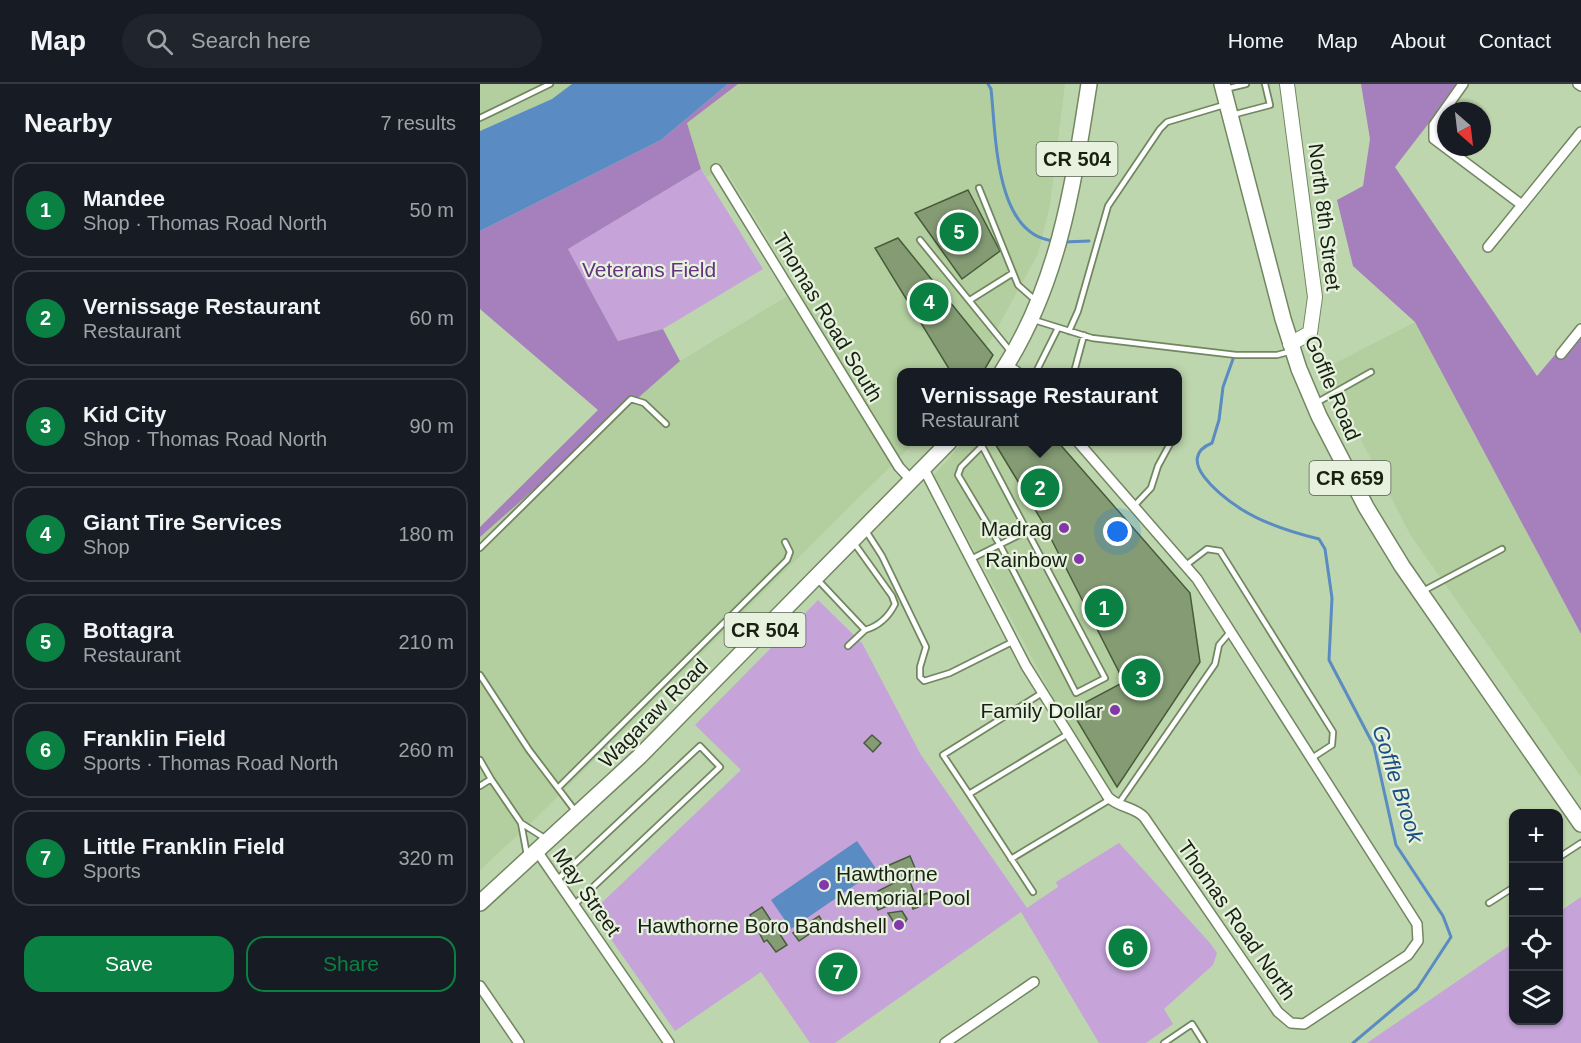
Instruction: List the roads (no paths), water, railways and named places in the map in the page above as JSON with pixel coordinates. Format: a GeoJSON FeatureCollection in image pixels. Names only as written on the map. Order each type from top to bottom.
{"type":"FeatureCollection","features":[{"type":"Feature","properties":{"kind":"main road","name":"CR 504"},"geometry":{"type":"LineString","coordinates":[[1010,366],[1039,304],[1063,233],[1089,84]]}},
{"type":"Feature","properties":{"kind":"main road","name":"Goffle Road"},"geometry":{"type":"LineString","coordinates":[[1225,98],[1292,347],[1314,404],[1366,507],[1420,592],[1581,824]]}},
{"type":"Feature","properties":{"kind":"main road","name":"Wagaraw Road"},"geometry":{"type":"LineString","coordinates":[[480,903],[640,756],[945,446]]}},
{"type":"Feature","properties":{"kind":"street","name":"North 8th Street"},"geometry":{"type":"LineString","coordinates":[[1287,84],[1315,297],[1310,333],[1292,347]]}},
{"type":"Feature","properties":{"kind":"street"},"geometry":{"type":"LineString","coordinates":[[1463,84],[1434,125],[1431,132],[1434,139],[1522,205]]}},
{"type":"Feature","properties":{"kind":"street"},"geometry":{"type":"LineString","coordinates":[[1488,247],[1581,132]]}},
{"type":"Feature","properties":{"kind":"street","name":"Thomas Road South"},"geometry":{"type":"LineString","coordinates":[[716,169],[899,467],[912,481]]}},
{"type":"Feature","properties":{"kind":"street"},"geometry":{"type":"LineString","coordinates":[[1561,354],[1581,329]]}},
{"type":"Feature","properties":{"kind":"street","name":"Thomas Road North"},"geometry":{"type":"LineString","coordinates":[[1082,446],[1186,565],[1231,631],[1420,931],[1417,946],[1408,955],[1304,1024],[1291,1023],[1278,1012],[1144,817],[1138,811],[1114,802]]}},
{"type":"Feature","properties":{"kind":"street"},"geometry":{"type":"LineString","coordinates":[[924,469],[1012,642],[1068,734],[1114,802]]}},
{"type":"Feature","properties":{"kind":"street","name":"May Street"},"geometry":{"type":"LineString","coordinates":[[538,851],[669,1043]]}},
{"type":"Feature","properties":{"kind":"street"},"geometry":{"type":"LineString","coordinates":[[945,1043],[1034,982]]}},
{"type":"Feature","properties":{"kind":"street"},"geometry":{"type":"LineString","coordinates":[[480,986],[519,1043]]}},
{"type":"Feature","properties":{"kind":"lane"},"geometry":{"type":"LineString","coordinates":[[480,117],[550,84]]}},
{"type":"Feature","properties":{"kind":"lane"},"geometry":{"type":"LineString","coordinates":[[1069,331],[1078,311],[1108,206],[1160,129],[1167,122],[1225,98],[1246,84]]}},
{"type":"Feature","properties":{"kind":"lane"},"geometry":{"type":"LineString","coordinates":[[1225,98],[1270,105],[1265,84]]}},
{"type":"Feature","properties":{"kind":"lane"},"geometry":{"type":"LineString","coordinates":[[980,188],[1018,285],[1039,304]]}},
{"type":"Feature","properties":{"kind":"lane"},"geometry":{"type":"LineString","coordinates":[[920,240],[970,300],[1010,366]]}},
{"type":"Feature","properties":{"kind":"lane"},"geometry":{"type":"LineString","coordinates":[[970,300],[1013,273]]}},
{"type":"Feature","properties":{"kind":"lane"},"geometry":{"type":"LineString","coordinates":[[1032,319],[1084,336],[1236,355],[1277,355],[1292,347]]}},
{"type":"Feature","properties":{"kind":"lane"},"geometry":{"type":"LineString","coordinates":[[1038,368],[1058,328]]}},
{"type":"Feature","properties":{"kind":"lane"},"geometry":{"type":"LineString","coordinates":[[1075,368],[1084,336]]}},
{"type":"Feature","properties":{"kind":"lane"},"geometry":{"type":"LineString","coordinates":[[1314,404],[1371,372]]}},
{"type":"Feature","properties":{"kind":"lane"},"geometry":{"type":"LineString","coordinates":[[480,548],[631,399],[644,403],[666,423]]}},
{"type":"Feature","properties":{"kind":"lane"},"geometry":{"type":"LineString","coordinates":[[979,446],[961,466],[958,475],[1000,545],[1076,693],[1105,678],[982,446]]}},
{"type":"Feature","properties":{"kind":"lane"},"geometry":{"type":"LineString","coordinates":[[1134,506],[1151,488],[1158,466],[1168,446]]}},
{"type":"Feature","properties":{"kind":"lane"},"geometry":{"type":"LineString","coordinates":[[865,529],[881,554],[926,647],[920,668],[920,677],[924,681],[950,673],[1012,642]]}},
{"type":"Feature","properties":{"kind":"lane"},"geometry":{"type":"LineString","coordinates":[[971,559],[1027,531]]}},
{"type":"Feature","properties":{"kind":"lane"},"geometry":{"type":"LineString","coordinates":[[848,646],[865,630],[877,627],[890,614],[895,604],[892,596],[853,541]]}},
{"type":"Feature","properties":{"kind":"lane"},"geometry":{"type":"LineString","coordinates":[[558,788],[788,560],[790,552],[785,542]]}},
{"type":"Feature","properties":{"kind":"lane"},"geometry":{"type":"LineString","coordinates":[[1186,565],[1207,549],[1220,551],[1333,732],[1332,745],[1312,758]]}},
{"type":"Feature","properties":{"kind":"lane"},"geometry":{"type":"LineString","coordinates":[[1420,592],[1502,549]]}},
{"type":"Feature","properties":{"kind":"lane"},"geometry":{"type":"LineString","coordinates":[[817,578],[865,630]]}},
{"type":"Feature","properties":{"kind":"lane"},"geometry":{"type":"LineString","coordinates":[[1011,859],[1114,802],[1215,664],[1219,645],[1231,631]]}},
{"type":"Feature","properties":{"kind":"lane"},"geometry":{"type":"LineString","coordinates":[[480,675],[529,750],[578,814]]}},
{"type":"Feature","properties":{"kind":"lane"},"geometry":{"type":"LineString","coordinates":[[1033,892],[943,755],[1042,693]]}},
{"type":"Feature","properties":{"kind":"lane"},"geometry":{"type":"LineString","coordinates":[[969,794],[1068,734]]}},
{"type":"Feature","properties":{"kind":"lane"},"geometry":{"type":"LineString","coordinates":[[557,880],[700,746],[720,767],[574,905]]}},
{"type":"Feature","properties":{"kind":"lane"},"geometry":{"type":"LineString","coordinates":[[480,760],[538,851]]}},
{"type":"Feature","properties":{"kind":"lane"},"geometry":{"type":"LineString","coordinates":[[480,786],[491,779]]}},
{"type":"Feature","properties":{"kind":"lane"},"geometry":{"type":"LineString","coordinates":[[521,823],[538,851]]}},
{"type":"Feature","properties":{"kind":"lane"},"geometry":{"type":"LineString","coordinates":[[1563,855],[1581,843]]}},
{"type":"Feature","properties":{"kind":"lane"},"geometry":{"type":"LineString","coordinates":[[1489,903],[1509,890]]}},
{"type":"Feature","properties":{"kind":"lane"},"geometry":{"type":"LineString","coordinates":[[1164,1043],[1192,1024],[1204,1043]]}},
{"type":"Feature","properties":{"kind":"water"},"geometry":{"type":"Polygon","coordinates":[[[572,84],[728,84],[661,140],[480,231],[480,131],[552,99],[572,84]]]}},
{"type":"Feature","properties":{"kind":"water","name":"Hawthorne Memorial Pool"},"geometry":{"type":"Polygon","coordinates":[[[857,841],[877,870],[791,929],[771,900],[857,841]]]}},
{"type":"Feature","properties":{"kind":"waterway","name":"Goffle Brook"},"geometry":{"type":"LineString","coordinates":[[988,84],[991,89],[997,155],[1009,202],[1020,222],[1035,235],[1055,241]]}},
{"type":"Feature","properties":{"kind":"waterway","name":"Goffle Brook"},"geometry":{"type":"LineString","coordinates":[[1064,242],[1089,241]]}},
{"type":"Feature","properties":{"kind":"waterway","name":"Goffle Brook"},"geometry":{"type":"LineString","coordinates":[[1233,359],[1223,387],[1219,420],[1212,443],[1201,450],[1197,458],[1199,467],[1213,487],[1241,509],[1279,527],[1319,539],[1325,549],[1332,598],[1329,660],[1374,746],[1396,845],[1443,916],[1451,937],[1417,989],[1353,1043]]}},
{"type":"Feature","properties":{"kind":"place","name":"Bottagra"},"geometry":{"type":"Point","coordinates":[959,232]}},
{"type":"Feature","properties":{"kind":"place","name":"Giant Tire Services"},"geometry":{"type":"Point","coordinates":[929,302]}},
{"type":"Feature","properties":{"kind":"place","name":"Vernissage Restaurant"},"geometry":{"type":"Point","coordinates":[1040,488]}},
{"type":"Feature","properties":{"kind":"place","name":"Madrag"},"geometry":{"type":"Point","coordinates":[1064,528]}},
{"type":"Feature","properties":{"kind":"place","name":"Rainbow"},"geometry":{"type":"Point","coordinates":[1079,559]}},
{"type":"Feature","properties":{"kind":"place","name":"Mandee"},"geometry":{"type":"Point","coordinates":[1104,608]}},
{"type":"Feature","properties":{"kind":"place","name":"Kid City"},"geometry":{"type":"Point","coordinates":[1141,678]}},
{"type":"Feature","properties":{"kind":"place","name":"Family Dollar"},"geometry":{"type":"Point","coordinates":[1115,710]}},
{"type":"Feature","properties":{"kind":"place","name":"Hawthorne Memorial Pool"},"geometry":{"type":"Point","coordinates":[824,885]}},
{"type":"Feature","properties":{"kind":"place","name":"Hawthorne Boro Bandshell"},"geometry":{"type":"Point","coordinates":[899,925]}},
{"type":"Feature","properties":{"kind":"place","name":"Franklin Field"},"geometry":{"type":"Point","coordinates":[1128,948]}},
{"type":"Feature","properties":{"kind":"place","name":"Little Franklin Field"},"geometry":{"type":"Point","coordinates":[838,972]}},
{"type":"Feature","properties":{"kind":"park label","name":"Veterans Field"},"geometry":{"type":"Point","coordinates":[649,269]}}]}
